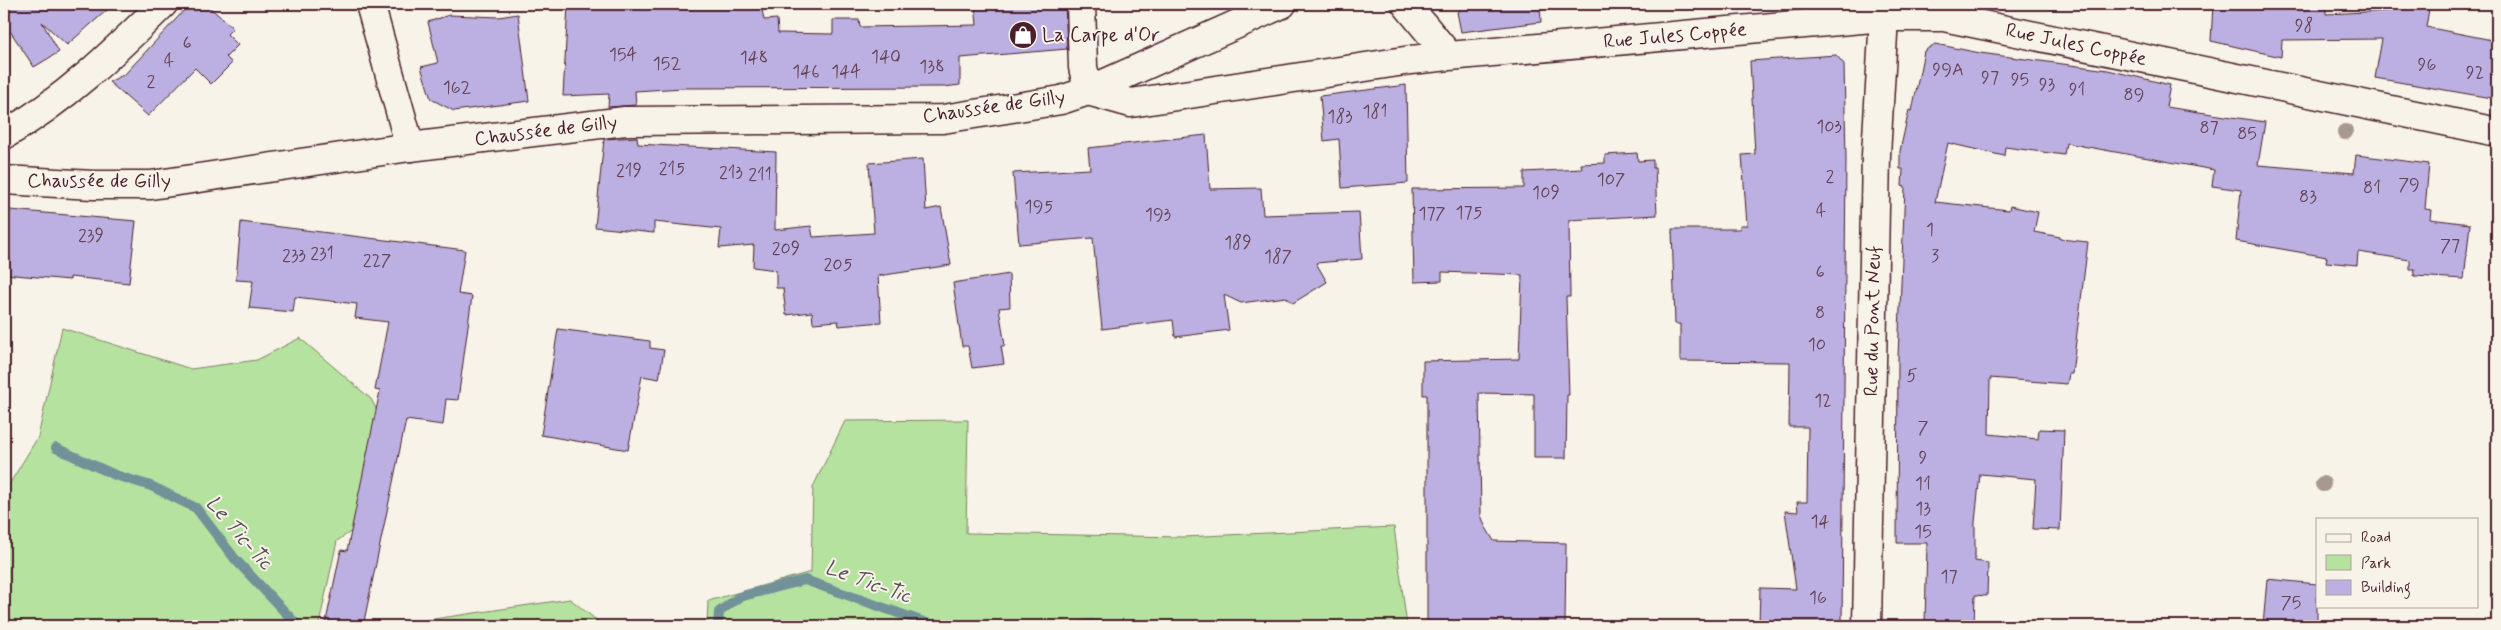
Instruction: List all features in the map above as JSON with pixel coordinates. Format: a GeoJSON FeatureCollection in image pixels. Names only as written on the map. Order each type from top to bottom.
{"type":"FeatureCollection","features":[{"type":"Feature","properties":{"kind":"street"},"geometry":{"type":"LineString","coordinates":[[4,135],[28,121],[100,66],[163,4]]}},
{"type":"Feature","properties":{"kind":"street"},"geometry":{"type":"LineString","coordinates":[[370,4],[410,148]]}},
{"type":"Feature","properties":{"kind":"street"},"geometry":{"type":"LineString","coordinates":[[1081,4],[1084,67],[1088,91]]}},
{"type":"Feature","properties":{"kind":"street","name":"Chaussée de Gilly"},"geometry":{"type":"LineString","coordinates":[[4,180],[93,185],[151,185],[410,148],[625,121],[943,119],[1060,100],[1088,91],[1282,4]]}},
{"type":"Feature","properties":{"kind":"street"},"geometry":{"type":"LineString","coordinates":[[1406,4],[1449,56]]}},
{"type":"Feature","properties":{"kind":"street","name":"Rue Jules Coppée"},"geometry":{"type":"LineString","coordinates":[[1449,56],[1945,10],[2497,132]]}},
{"type":"Feature","properties":{"kind":"street","name":"Rue du Pont Neuf"},"geometry":{"type":"LineString","coordinates":[[1867,626],[1876,155],[1884,17]]}},
{"type":"Feature","properties":{"kind":"street","name":"Chaussée de Gilly"},"geometry":{"type":"LineString","coordinates":[[1088,91],[1130,103],[1411,60],[1449,56]]}},
{"type":"Feature","properties":{"kind":"green space"},"geometry":{"type":"Polygon","coordinates":[[[62,328],[191,369],[257,360],[300,338],[371,399],[385,426],[368,520],[337,541],[319,624],[337,626],[4,626],[4,493],[38,437],[62,328]]]}},
{"type":"Feature","properties":{"kind":"green space"},"geometry":{"type":"Polygon","coordinates":[[[968,420],[966,533],[1184,537],[1394,527],[1407,626],[707,626],[708,601],[811,572],[813,487],[845,421],[968,420]]]}},
{"type":"Feature","properties":{"kind":"green space"},"geometry":{"type":"Polygon","coordinates":[[[570,599],[604,626],[386,626],[570,599]]]}},
{"type":"Feature","properties":{"kind":"building"},"geometry":{"type":"Polygon","coordinates":[[[4,4],[114,4],[67,45],[42,22],[59,52],[34,67],[4,22],[4,4]]]}},
{"type":"Feature","properties":{"kind":"building"},"geometry":{"type":"Polygon","coordinates":[[[190,4],[206,4],[233,28],[227,34],[238,45],[226,57],[232,63],[211,84],[195,68],[148,116],[109,82],[125,74],[190,4]]]}},
{"type":"Feature","properties":{"kind":"building"},"geometry":{"type":"Polygon","coordinates":[[[568,4],[761,4],[764,20],[777,19],[778,33],[833,34],[833,20],[859,20],[860,27],[977,25],[975,4],[1065,4],[1067,49],[960,58],[960,85],[944,87],[683,88],[635,91],[636,105],[608,107],[609,94],[563,96],[568,4]]]}},
{"type":"Feature","properties":{"kind":"building"},"geometry":{"type":"Polygon","coordinates":[[[1467,4],[1540,4],[1541,22],[1461,32],[1457,12],[1467,4]]]}},
{"type":"Feature","properties":{"kind":"building"},"geometry":{"type":"Polygon","coordinates":[[[2213,4],[2326,4],[2326,14],[2387,11],[2388,4],[2429,9],[2426,27],[2497,41],[2497,99],[2375,78],[2382,39],[2282,40],[2281,57],[2211,41],[2213,4]]]}},
{"type":"Feature","properties":{"kind":"building"},"geometry":{"type":"Polygon","coordinates":[[[518,14],[529,101],[454,111],[431,99],[421,67],[438,63],[428,22],[449,15],[499,17],[518,14]]]}},
{"type":"Feature","properties":{"kind":"building"},"geometry":{"type":"Polygon","coordinates":[[[1935,44],[1980,53],[2108,70],[2170,85],[2166,107],[2265,122],[2258,165],[2354,173],[2356,155],[2429,164],[2425,209],[2431,210],[2430,219],[2470,224],[2464,279],[2414,276],[2415,269],[2410,269],[2410,260],[2358,252],[2357,265],[2326,262],[2327,257],[2236,241],[2241,190],[2212,186],[2214,170],[2066,143],[2064,155],[2005,147],[2004,156],[1948,143],[1935,202],[2009,210],[2010,206],[2038,212],[2034,232],[2060,237],[2060,239],[2088,242],[2072,374],[2069,374],[2067,384],[1990,378],[1989,434],[2038,439],[2039,429],[2064,430],[2060,530],[2033,529],[2036,479],[1980,474],[1975,522],[1975,561],[1988,563],[1987,596],[1975,595],[1974,626],[1932,626],[1932,623],[1925,623],[1927,543],[1897,543],[1898,357],[1905,187],[1902,186],[1903,169],[1900,169],[1900,151],[1909,110],[1912,111],[1924,51],[1935,44]]]}},
{"type":"Feature","properties":{"kind":"building"},"geometry":{"type":"Polygon","coordinates":[[[1836,55],[1844,64],[1846,158],[1842,626],[1759,626],[1760,588],[1796,589],[1785,511],[1798,512],[1797,502],[1807,502],[1808,427],[1789,427],[1790,362],[1680,361],[1680,324],[1675,324],[1672,229],[1740,229],[1740,225],[1747,225],[1742,155],[1755,154],[1750,61],[1836,55]]]}},
{"type":"Feature","properties":{"kind":"building"},"geometry":{"type":"Polygon","coordinates":[[[1406,85],[1408,183],[1342,188],[1339,139],[1324,141],[1320,96],[1406,85]]]}},
{"type":"Feature","properties":{"kind":"building"},"geometry":{"type":"Polygon","coordinates":[[[1206,135],[1210,189],[1261,188],[1263,215],[1359,212],[1362,259],[1316,263],[1327,282],[1293,303],[1286,297],[1241,303],[1224,295],[1229,330],[1175,337],[1173,320],[1102,329],[1093,238],[1019,244],[1013,173],[1090,169],[1088,148],[1206,135]]]}},
{"type":"Feature","properties":{"kind":"building"},"geometry":{"type":"Polygon","coordinates":[[[637,137],[638,144],[776,152],[775,230],[811,226],[813,237],[874,233],[869,163],[923,159],[926,210],[941,207],[951,265],[878,276],[881,322],[839,326],[838,321],[813,323],[812,312],[786,315],[783,288],[776,288],[776,270],[753,267],[754,245],[719,248],[721,229],[654,222],[654,233],[595,227],[604,139],[637,137]]]}},
{"type":"Feature","properties":{"kind":"building"},"geometry":{"type":"Polygon","coordinates":[[[1637,153],[1638,161],[1653,160],[1657,215],[1569,220],[1570,297],[1566,297],[1569,395],[1567,395],[1566,458],[1534,458],[1534,394],[1479,393],[1481,515],[1485,526],[1494,541],[1566,543],[1565,626],[1427,626],[1427,395],[1423,395],[1423,361],[1519,359],[1522,275],[1442,272],[1442,281],[1414,282],[1412,189],[1524,188],[1524,172],[1582,169],[1581,164],[1605,163],[1605,155],[1637,153]]]}},
{"type":"Feature","properties":{"kind":"building"},"geometry":{"type":"Polygon","coordinates":[[[10,210],[136,221],[129,283],[70,277],[70,280],[4,274],[10,210]]]}},
{"type":"Feature","properties":{"kind":"building"},"geometry":{"type":"Polygon","coordinates":[[[241,222],[465,250],[458,294],[472,296],[458,400],[446,399],[443,425],[406,420],[363,626],[325,626],[341,550],[347,551],[380,391],[375,390],[388,322],[355,318],[357,304],[295,297],[293,312],[249,308],[253,281],[236,280],[241,222]]]}},
{"type":"Feature","properties":{"kind":"building"},"geometry":{"type":"Polygon","coordinates":[[[1009,274],[1010,307],[999,308],[1005,346],[1001,346],[1004,364],[972,368],[968,346],[962,346],[953,283],[1009,274]]]}},
{"type":"Feature","properties":{"kind":"building"},"geometry":{"type":"Polygon","coordinates":[[[558,329],[650,341],[650,348],[664,350],[659,379],[642,376],[628,450],[541,435],[558,329]]]}},
{"type":"Feature","properties":{"kind":"building"},"geometry":{"type":"Polygon","coordinates":[[[2267,579],[2316,584],[2317,626],[2263,626],[2267,579]]]}},
{"type":"Feature","properties":{"kind":"waterway","name":"Le Tic-Tic"},"geometry":{"type":"LineString","coordinates":[[56,448],[115,475],[151,486],[196,508],[235,559],[298,626]]}},
{"type":"Feature","properties":{"kind":"waterway","name":"Le Tic-Tic"},"geometry":{"type":"LineString","coordinates":[[718,626],[719,612],[739,597],[805,580],[935,626]]}},
{"type":"Feature","properties":{"kind":"waterway","name":"Le Tic-Tic"},"geometry":{"type":"LineString","coordinates":[[1078,626],[1091,624],[1100,626]]}},
{"type":"Feature","properties":{"kind":"place","name":"La Carpe d'Or"},"geometry":{"type":"Point","coordinates":[1023,35]}}]}
